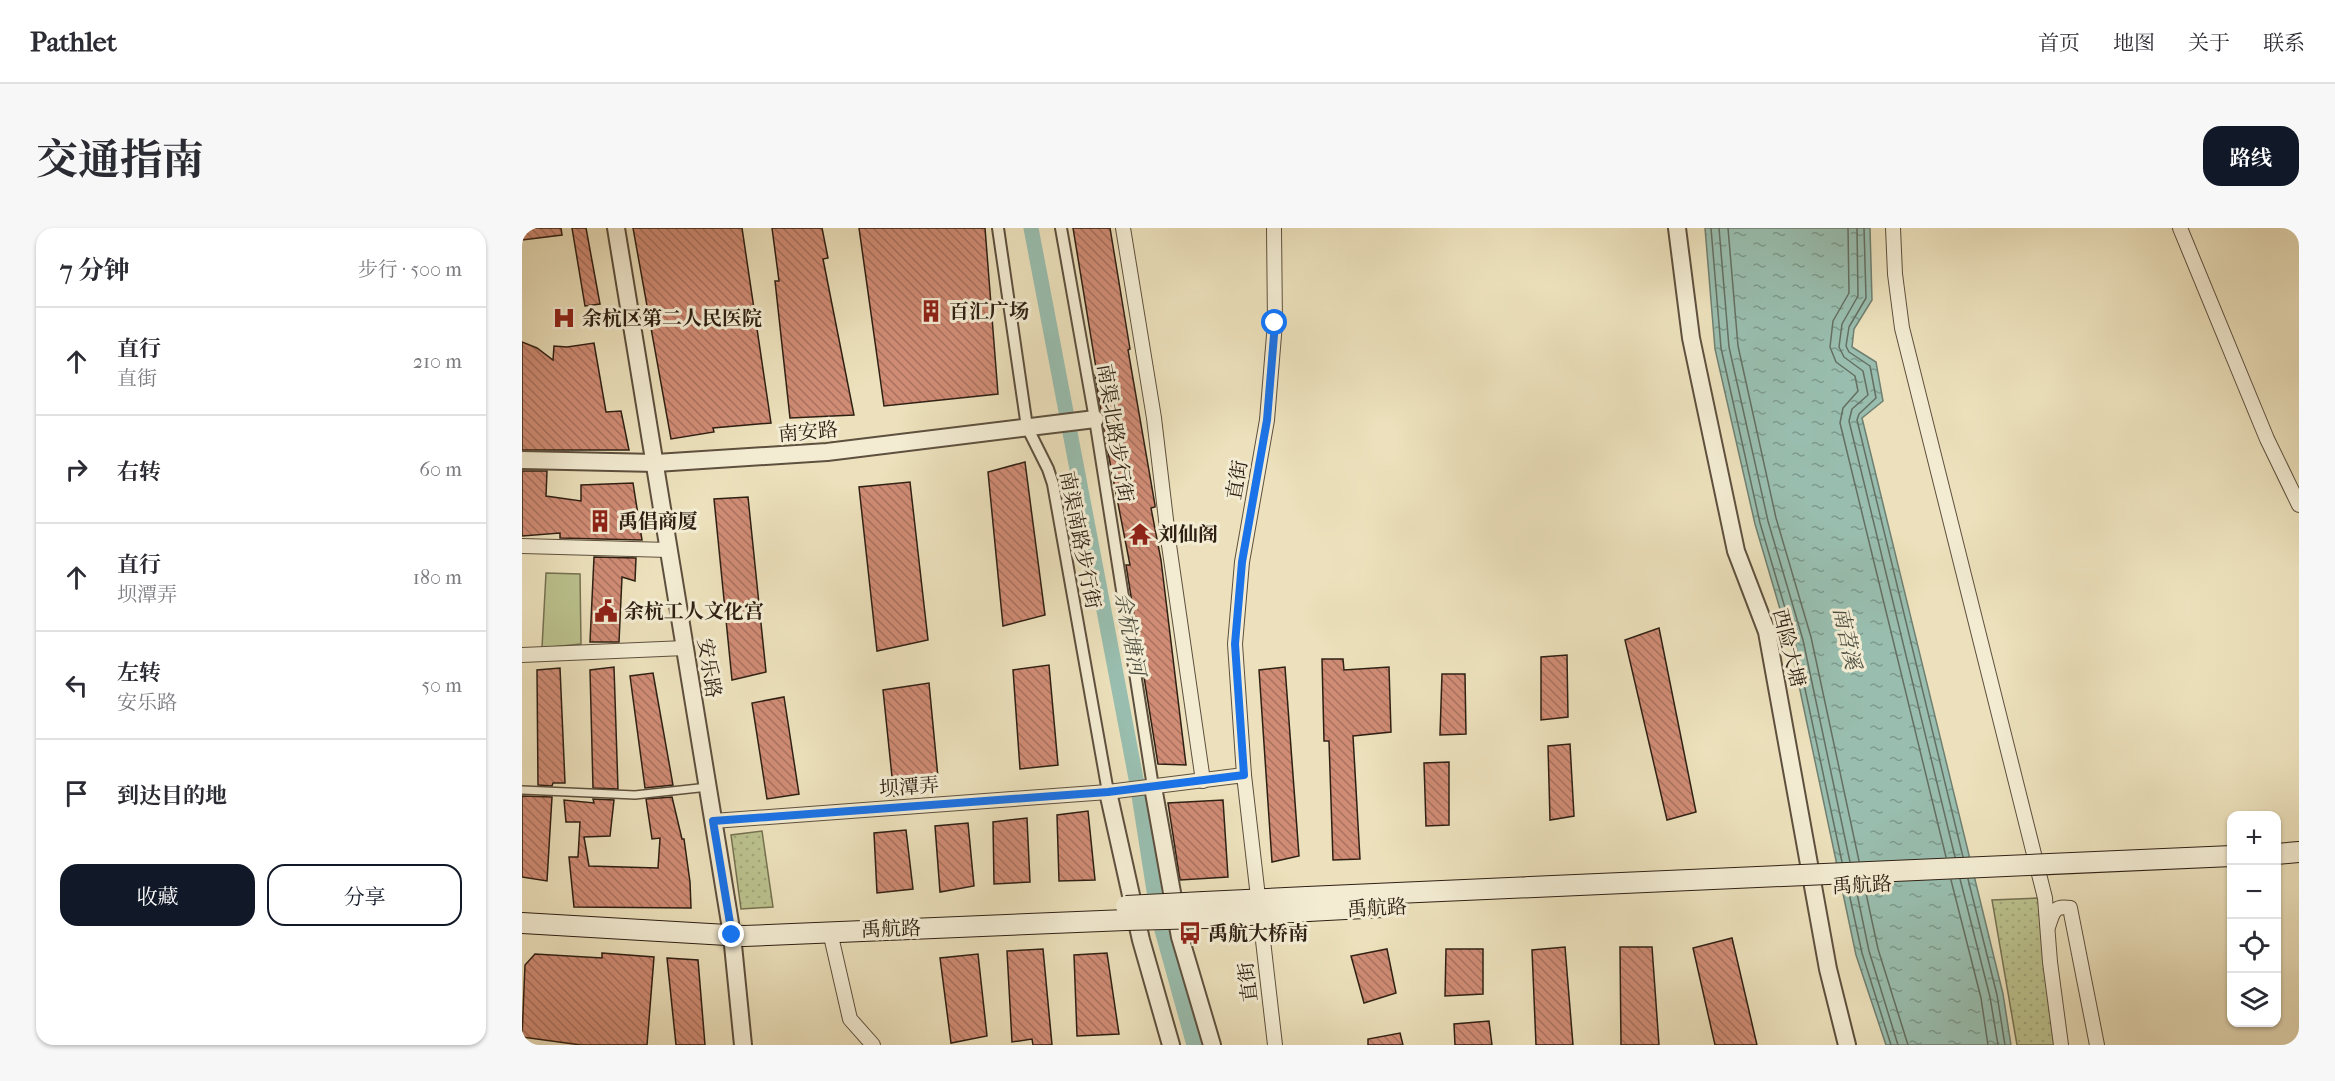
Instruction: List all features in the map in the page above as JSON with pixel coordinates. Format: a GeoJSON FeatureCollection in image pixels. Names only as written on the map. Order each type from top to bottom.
{"type":"FeatureCollection","features":[{"type":"Feature","properties":{"kind":"main road"},"geometry":{"type":"LineString","coordinates":[[2281,854],[2299,852]]}},
{"type":"Feature","properties":{"kind":"main road"},"geometry":{"type":"LineString","coordinates":[[1308,904],[2227,856]]}},
{"type":"Feature","properties":{"kind":"main road"},"geometry":{"type":"LineString","coordinates":[[2281,866],[2299,865]]}},
{"type":"Feature","properties":{"kind":"main road","name":"禹航路"},"geometry":{"type":"LineString","coordinates":[[522,914],[731,930],[2227,867]]}},
{"type":"Feature","properties":{"kind":"main road","name":"禹航路"},"geometry":{"type":"LineString","coordinates":[[522,923],[830,932],[1126,913]]}},
{"type":"Feature","properties":{"kind":"street","name":"安乐路"},"geometry":{"type":"LineString","coordinates":[[616,228],[731,930],[743,1045]]}},
{"type":"Feature","properties":{"kind":"street","name":"南渠南路步行街"},"geometry":{"type":"LineString","coordinates":[[998,228],[1031,427],[1053,484],[1108,792]]}},
{"type":"Feature","properties":{"kind":"street","name":"南渠北路步行街"},"geometry":{"type":"LineString","coordinates":[[1061,228],[1095,419],[1150,788]]}},
{"type":"Feature","properties":{"kind":"street"},"geometry":{"type":"LineString","coordinates":[[1123,228],[1154,418],[1169,545],[1203,781]]}},
{"type":"Feature","properties":{"kind":"street","name":"直街"},"geometry":{"type":"LineString","coordinates":[[1274,228],[1275,323],[1267,420],[1242,562],[1235,644],[1244,775],[1275,1045]]}},
{"type":"Feature","properties":{"kind":"street","name":"西险大塘"},"geometry":{"type":"LineString","coordinates":[[1677,228],[1690,338],[1736,551],[1767,632],[1828,969],[1847,1045]]}},
{"type":"Feature","properties":{"kind":"street"},"geometry":{"type":"LineString","coordinates":[[1893,228],[1895,274],[1902,328],[2044,898],[2061,1045]]}},
{"type":"Feature","properties":{"kind":"street"},"geometry":{"type":"LineString","coordinates":[[2180,228],[2267,439],[2299,505]]}},
{"type":"Feature","properties":{"kind":"street","name":"南安路"},"geometry":{"type":"LineString","coordinates":[[522,460],[656,463],[826,452],[1095,419]]}},
{"type":"Feature","properties":{"kind":"street"},"geometry":{"type":"LineString","coordinates":[[522,546],[669,550]]}},
{"type":"Feature","properties":{"kind":"street"},"geometry":{"type":"LineString","coordinates":[[522,655],[685,648]]}},
{"type":"Feature","properties":{"kind":"street","name":"坝潭弄"},"geometry":{"type":"LineString","coordinates":[[713,821],[1108,792],[1244,775]]}},
{"type":"Feature","properties":{"kind":"street"},"geometry":{"type":"LineString","coordinates":[[1150,788],[1180,937],[1212,1045]]}},
{"type":"Feature","properties":{"kind":"street"},"geometry":{"type":"LineString","coordinates":[[1108,792],[1141,940],[1171,1045]]}},
{"type":"Feature","properties":{"kind":"street"},"geometry":{"type":"LineString","coordinates":[[2047,929],[2055,910],[2061,906],[2070,908],[2097,1045]]}},
{"type":"Feature","properties":{"kind":"street"},"geometry":{"type":"LineString","coordinates":[[830,932],[850,1019],[873,1045]]}},
{"type":"Feature","properties":{"kind":"lane"},"geometry":{"type":"LineString","coordinates":[[522,790],[635,795],[708,787]]}},
{"type":"Feature","properties":{"kind":"green space"},"geometry":{"type":"Polygon","coordinates":[[[546,573],[580,574],[581,644],[542,648],[546,573]]]}},
{"type":"Feature","properties":{"kind":"green space"},"geometry":{"type":"Polygon","coordinates":[[[762,831],[773,907],[741,909],[731,835],[762,831]]]}},
{"type":"Feature","properties":{"kind":"green space"},"geometry":{"type":"Polygon","coordinates":[[[2040,898],[2057,1045],[2017,1045],[1992,900],[2040,898]]]}},
{"type":"Feature","properties":{"kind":"water","name":"南苕溪"},"geometry":{"type":"Polygon","coordinates":[[[1705,228],[1870,228],[1872,300],[1854,329],[1852,347],[1876,362],[1883,401],[1862,418],[2003,994],[2011,1045],[1886,1045],[1856,955],[1790,643],[1755,524],[1715,349],[1705,228]]]}},
{"type":"Feature","properties":{"kind":"building"},"geometry":{"type":"Polygon","coordinates":[[[522,228],[561,228],[562,235],[522,240],[522,228]]]}},
{"type":"Feature","properties":{"kind":"building"},"geometry":{"type":"Polygon","coordinates":[[[572,228],[586,228],[600,304],[585,306],[572,228]]]}},
{"type":"Feature","properties":{"kind":"building"},"geometry":{"type":"Polygon","coordinates":[[[633,228],[742,228],[771,423],[713,428],[714,432],[671,439],[633,228]]]}},
{"type":"Feature","properties":{"kind":"building"},"geometry":{"type":"Polygon","coordinates":[[[772,228],[822,228],[828,258],[823,259],[854,415],[790,418],[775,281],[779,281],[772,228]]]}},
{"type":"Feature","properties":{"kind":"building","name":"百汇广场"},"geometry":{"type":"Polygon","coordinates":[[[859,228],[985,228],[998,394],[884,406],[859,228]]]}},
{"type":"Feature","properties":{"kind":"building"},"geometry":{"type":"Polygon","coordinates":[[[1073,228],[1110,228],[1155,505],[1151,508],[1161,560],[1186,765],[1158,764],[1126,565],[1130,565],[1103,425],[1105,417],[1101,411],[1073,228]]]}},
{"type":"Feature","properties":{"kind":"building"},"geometry":{"type":"Polygon","coordinates":[[[522,342],[537,348],[553,360],[554,346],[567,347],[594,343],[606,412],[621,411],[629,450],[522,450],[522,342]]]}},
{"type":"Feature","properties":{"kind":"building"},"geometry":{"type":"Polygon","coordinates":[[[1025,462],[1045,615],[1003,626],[988,472],[1025,462]]]}},
{"type":"Feature","properties":{"kind":"building","name":"禹倡商厦"},"geometry":{"type":"Polygon","coordinates":[[[522,471],[547,471],[546,496],[581,501],[581,485],[633,483],[642,540],[560,538],[560,533],[522,536],[522,471]]]}},
{"type":"Feature","properties":{"kind":"building"},"geometry":{"type":"Polygon","coordinates":[[[910,482],[928,640],[877,651],[859,487],[910,482]]]}},
{"type":"Feature","properties":{"kind":"building"},"geometry":{"type":"Polygon","coordinates":[[[748,497],[766,672],[732,680],[714,499],[748,497]]]}},
{"type":"Feature","properties":{"kind":"building","name":"余杭工人文化宫"},"geometry":{"type":"Polygon","coordinates":[[[594,557],[636,558],[635,581],[622,577],[619,642],[590,642],[594,557]]]}},
{"type":"Feature","properties":{"kind":"building"},"geometry":{"type":"Polygon","coordinates":[[[1659,628],[1696,812],[1667,820],[1625,640],[1659,628]]]}},
{"type":"Feature","properties":{"kind":"building"},"geometry":{"type":"Polygon","coordinates":[[[1567,655],[1568,717],[1541,720],[1541,657],[1567,655]]]}},
{"type":"Feature","properties":{"kind":"building"},"geometry":{"type":"Polygon","coordinates":[[[1322,659],[1343,659],[1344,670],[1389,667],[1391,732],[1353,736],[1360,859],[1333,860],[1329,741],[1324,741],[1322,659]]]}},
{"type":"Feature","properties":{"kind":"building"},"geometry":{"type":"Polygon","coordinates":[[[1049,665],[1058,765],[1020,769],[1013,670],[1049,665]]]}},
{"type":"Feature","properties":{"kind":"building"},"geometry":{"type":"Polygon","coordinates":[[[614,667],[618,789],[593,788],[590,670],[614,667]]]}},
{"type":"Feature","properties":{"kind":"building"},"geometry":{"type":"Polygon","coordinates":[[[1285,667],[1299,856],[1272,862],[1259,670],[1285,667]]]}},
{"type":"Feature","properties":{"kind":"building"},"geometry":{"type":"Polygon","coordinates":[[[560,668],[565,783],[553,783],[552,786],[538,785],[537,670],[560,668]]]}},
{"type":"Feature","properties":{"kind":"building"},"geometry":{"type":"Polygon","coordinates":[[[653,673],[673,785],[645,788],[630,676],[653,673]]]}},
{"type":"Feature","properties":{"kind":"building"},"geometry":{"type":"Polygon","coordinates":[[[1442,674],[1465,674],[1466,734],[1440,735],[1442,674]]]}},
{"type":"Feature","properties":{"kind":"building"},"geometry":{"type":"Polygon","coordinates":[[[929,683],[939,788],[894,796],[883,690],[929,683]]]}},
{"type":"Feature","properties":{"kind":"building"},"geometry":{"type":"Polygon","coordinates":[[[784,697],[799,794],[767,799],[752,703],[784,697]]]}},
{"type":"Feature","properties":{"kind":"building"},"geometry":{"type":"Polygon","coordinates":[[[1570,744],[1574,816],[1550,820],[1548,746],[1570,744]]]}},
{"type":"Feature","properties":{"kind":"building"},"geometry":{"type":"Polygon","coordinates":[[[1449,762],[1449,825],[1426,826],[1424,763],[1449,762]]]}},
{"type":"Feature","properties":{"kind":"building"},"geometry":{"type":"Polygon","coordinates":[[[522,796],[552,797],[547,881],[522,877],[522,796]]]}},
{"type":"Feature","properties":{"kind":"building"},"geometry":{"type":"Polygon","coordinates":[[[672,797],[682,839],[684,839],[691,908],[574,907],[569,857],[578,857],[580,822],[566,822],[564,800],[594,803],[593,799],[614,800],[610,836],[584,837],[589,866],[658,868],[660,838],[652,839],[646,799],[672,797]]]}},
{"type":"Feature","properties":{"kind":"building"},"geometry":{"type":"Polygon","coordinates":[[[1223,800],[1228,877],[1180,880],[1168,803],[1223,800]]]}},
{"type":"Feature","properties":{"kind":"building"},"geometry":{"type":"Polygon","coordinates":[[[1088,811],[1095,880],[1059,881],[1057,815],[1088,811]]]}},
{"type":"Feature","properties":{"kind":"building"},"geometry":{"type":"Polygon","coordinates":[[[1027,818],[1030,882],[994,884],[993,822],[1027,818]]]}},
{"type":"Feature","properties":{"kind":"building"},"geometry":{"type":"Polygon","coordinates":[[[968,823],[974,886],[940,892],[935,826],[968,823]]]}},
{"type":"Feature","properties":{"kind":"building"},"geometry":{"type":"Polygon","coordinates":[[[906,830],[913,889],[877,893],[874,833],[906,830]]]}},
{"type":"Feature","properties":{"kind":"building"},"geometry":{"type":"Polygon","coordinates":[[[1732,938],[1757,1045],[1715,1045],[1693,948],[1732,938]]]}},
{"type":"Feature","properties":{"kind":"building"},"geometry":{"type":"Polygon","coordinates":[[[1565,947],[1573,1045],[1536,1045],[1532,950],[1565,947]]]}},
{"type":"Feature","properties":{"kind":"building"},"geometry":{"type":"Polygon","coordinates":[[[1620,947],[1652,947],[1659,1045],[1621,1045],[1620,947]]]}},
{"type":"Feature","properties":{"kind":"building"},"geometry":{"type":"Polygon","coordinates":[[[1043,949],[1052,1045],[1033,1045],[1032,1039],[1012,1042],[1007,951],[1043,949]]]}},
{"type":"Feature","properties":{"kind":"building"},"geometry":{"type":"Polygon","coordinates":[[[1387,949],[1396,993],[1364,1003],[1351,956],[1387,949]]]}},
{"type":"Feature","properties":{"kind":"building"},"geometry":{"type":"Polygon","coordinates":[[[1446,949],[1483,949],[1483,994],[1445,996],[1446,949]]]}},
{"type":"Feature","properties":{"kind":"building"},"geometry":{"type":"Polygon","coordinates":[[[602,953],[654,957],[647,1045],[581,1045],[522,1037],[525,965],[535,954],[602,958],[602,953]]]}},
{"type":"Feature","properties":{"kind":"building"},"geometry":{"type":"Polygon","coordinates":[[[1107,953],[1119,1034],[1077,1036],[1074,955],[1107,953]]]}},
{"type":"Feature","properties":{"kind":"building"},"geometry":{"type":"Polygon","coordinates":[[[978,954],[987,1036],[951,1043],[940,958],[978,954]]]}},
{"type":"Feature","properties":{"kind":"building"},"geometry":{"type":"Polygon","coordinates":[[[667,958],[698,960],[705,1045],[676,1045],[667,958]]]}},
{"type":"Feature","properties":{"kind":"building"},"geometry":{"type":"Polygon","coordinates":[[[1489,1021],[1492,1045],[1455,1045],[1454,1024],[1489,1021]]]}},
{"type":"Feature","properties":{"kind":"building"},"geometry":{"type":"Polygon","coordinates":[[[1400,1033],[1403,1045],[1368,1045],[1368,1039],[1400,1033]]]}},
{"type":"Feature","properties":{"kind":"waterway","name":"余杭塘河"},"geometry":{"type":"LineString","coordinates":[[1031,228],[1138,789],[1158,916],[1194,1045]]}},
{"type":"Feature","properties":{"kind":"place","name":"百汇广场"},"geometry":{"type":"Point","coordinates":[931,311]}},
{"type":"Feature","properties":{"kind":"place","name":"余杭区第二人民医院"},"geometry":{"type":"Point","coordinates":[564,318]}},
{"type":"Feature","properties":{"kind":"place","name":"禹倡商厦"},"geometry":{"type":"Point","coordinates":[600,521]}},
{"type":"Feature","properties":{"kind":"place","name":"刘仙阁"},"geometry":{"type":"Point","coordinates":[1140,534]}},
{"type":"Feature","properties":{"kind":"place","name":"余杭工人文化宫"},"geometry":{"type":"Point","coordinates":[606,611]}},
{"type":"Feature","properties":{"kind":"place","name":"禹航大桥南"},"geometry":{"type":"Point","coordinates":[1190,933]}},
{"type":"Feature","properties":{"kind":"route"},"geometry":{"type":"LineString","coordinates":[[732,935],[713,821],[1108,792],[1244,775],[1235,644],[1242,562],[1267,420],[1275,323]]}}]}
